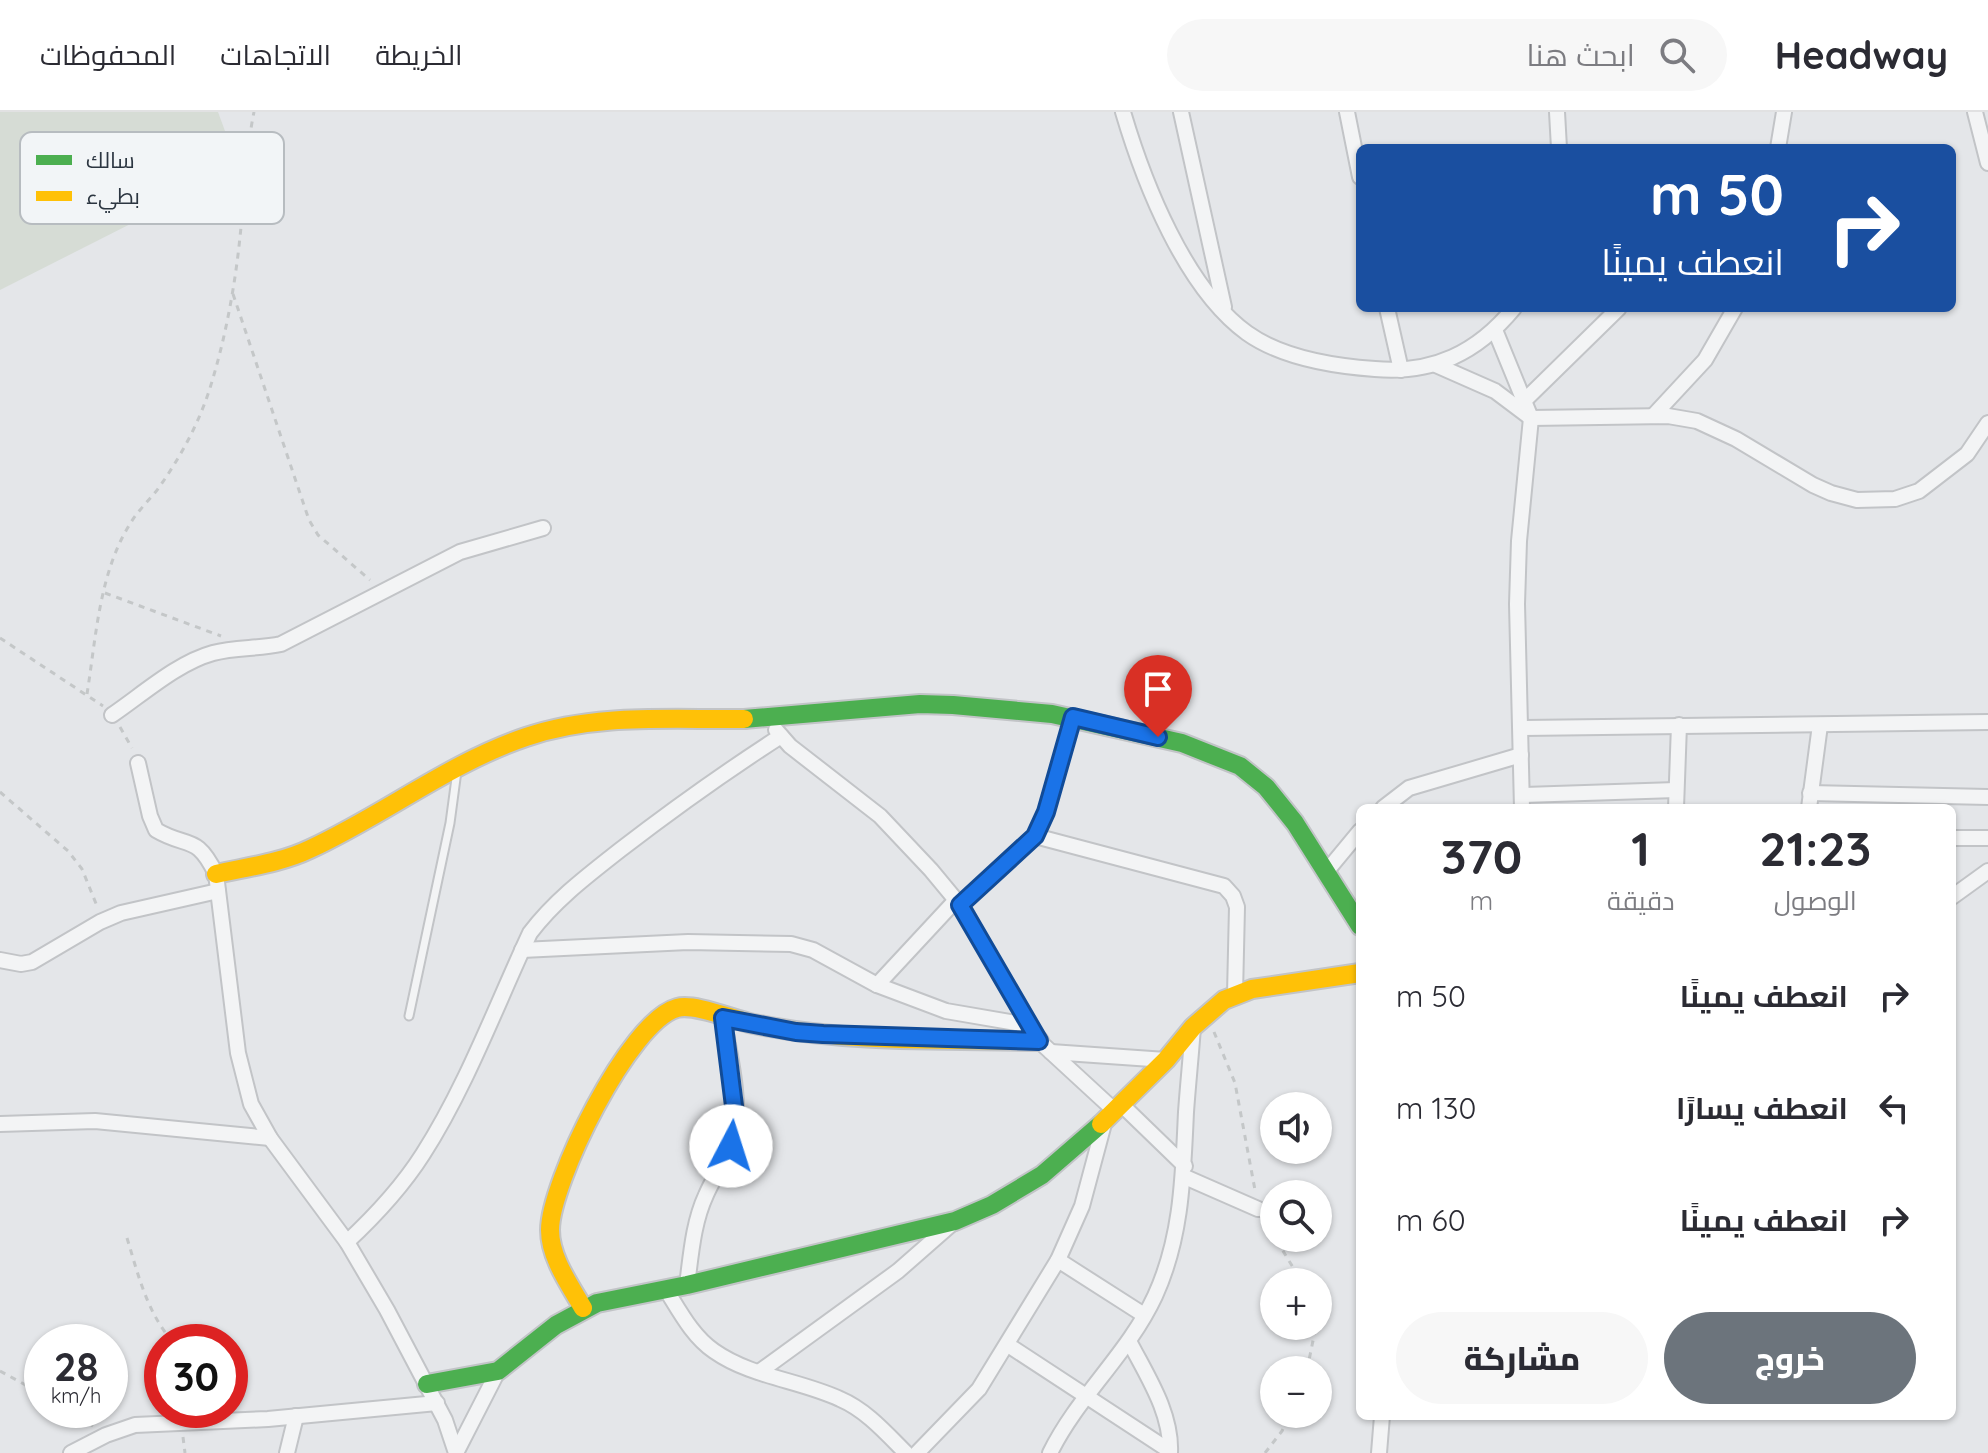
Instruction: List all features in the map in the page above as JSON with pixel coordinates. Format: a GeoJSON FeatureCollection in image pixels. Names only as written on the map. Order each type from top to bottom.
{"type":"FeatureCollection","features":[{"type":"Feature","properties":{"kind":"street"},"geometry":{"type":"LineString","coordinates":[[1123,112],[1166,225],[1201,283],[1224,312],[1247,332],[1284,352],[1335,364],[1401,370],[1436,365],[1495,330],[1511,312]]}},
{"type":"Feature","properties":{"kind":"street"},"geometry":{"type":"LineString","coordinates":[[1181,112],[1224,312]]}},
{"type":"Feature","properties":{"kind":"street"},"geometry":{"type":"LineString","coordinates":[[1347,112],[1356,157]]}},
{"type":"Feature","properties":{"kind":"street"},"geometry":{"type":"LineString","coordinates":[[1557,112],[1559,144]]}},
{"type":"Feature","properties":{"kind":"street"},"geometry":{"type":"LineString","coordinates":[[1779,144],[1784,112]]}},
{"type":"Feature","properties":{"kind":"street"},"geometry":{"type":"LineString","coordinates":[[1975,112],[1988,163]]}},
{"type":"Feature","properties":{"kind":"street"},"geometry":{"type":"LineString","coordinates":[[1388,312],[1401,370]]}},
{"type":"Feature","properties":{"kind":"street"},"geometry":{"type":"LineString","coordinates":[[1525,400],[1615,312]]}},
{"type":"Feature","properties":{"kind":"street"},"geometry":{"type":"LineString","coordinates":[[1653,416],[1705,360],[1733,312]]}},
{"type":"Feature","properties":{"kind":"street"},"geometry":{"type":"LineString","coordinates":[[1495,330],[1531,418],[1519,541],[1517,604],[1522,802],[1676,790]]}},
{"type":"Feature","properties":{"kind":"street"},"geometry":{"type":"LineString","coordinates":[[1436,365],[1495,391],[1531,418],[1653,416],[1683,418],[1715,428],[1790,473],[1831,493],[1857,500],[1876,501],[1909,495],[1932,483],[1967,454],[1988,423]]}},
{"type":"Feature","properties":{"kind":"street"},"geometry":{"type":"LineString","coordinates":[[112,715],[190,662],[212,653],[281,644],[460,552],[543,528]]}},
{"type":"Feature","properties":{"kind":"street"},"geometry":{"type":"LineString","coordinates":[[0,960],[21,964],[32,962],[103,921],[294,856],[458,768],[520,741],[576,723],[603,720],[766,719],[920,704],[1073,717],[1203,749],[1240,766],[1280,803],[1356,920]]}},
{"type":"Feature","properties":{"kind":"street"},"geometry":{"type":"LineString","coordinates":[[877,985],[958,903],[1035,836],[1046,812],[1073,717]]}},
{"type":"Feature","properties":{"kind":"street"},"geometry":{"type":"LineString","coordinates":[[766,719],[781,736],[880,816],[958,903],[1039,1039],[1114,1112],[1185,1171],[1258,1209]]}},
{"type":"Feature","properties":{"kind":"street"},"geometry":{"type":"LineString","coordinates":[[1521,728],[1988,722]]}},
{"type":"Feature","properties":{"kind":"street"},"geometry":{"type":"LineString","coordinates":[[1676,804],[1679,725]]}},
{"type":"Feature","properties":{"kind":"street"},"geometry":{"type":"LineString","coordinates":[[1820,725],[1810,800],[1988,797]]}},
{"type":"Feature","properties":{"kind":"street"},"geometry":{"type":"LineString","coordinates":[[347,1242],[380,1211],[423,1155],[455,1096],[522,950],[541,919],[578,884],[697,792],[781,736]]}},
{"type":"Feature","properties":{"kind":"street"},"geometry":{"type":"LineString","coordinates":[[1388,804],[1409,788],[1521,755]]}},
{"type":"Feature","properties":{"kind":"street"},"geometry":{"type":"LineString","coordinates":[[138,763],[156,830],[195,844],[207,855],[217,883],[238,1053],[251,1104],[270,1138],[347,1242],[437,1403],[456,1453]]}},
{"type":"Feature","properties":{"kind":"street"},"geometry":{"type":"LineString","coordinates":[[1035,836],[1224,886],[1237,907],[1235,994]]}},
{"type":"Feature","properties":{"kind":"street"},"geometry":{"type":"LineString","coordinates":[[1326,872],[1356,836]]}},
{"type":"Feature","properties":{"kind":"street"},"geometry":{"type":"LineString","coordinates":[[1956,838],[1988,838]]}},
{"type":"Feature","properties":{"kind":"street"},"geometry":{"type":"LineString","coordinates":[[1956,894],[1988,871]]}},
{"type":"Feature","properties":{"kind":"street"},"geometry":{"type":"LineString","coordinates":[[522,950],[688,942],[767,942],[813,950],[877,985],[946,1011],[1039,1039],[1166,1060]]}},
{"type":"Feature","properties":{"kind":"street"},"geometry":{"type":"LineString","coordinates":[[456,1453],[498,1371],[556,1325],[583,1308],[613,1298],[687,1285],[955,1221],[992,1205],[1033,1182],[1114,1112],[1166,1060],[1199,1020],[1235,994],[1356,974]]}},
{"type":"Feature","properties":{"kind":"street"},"geometry":{"type":"LineString","coordinates":[[583,1308],[553,1246],[550,1228],[554,1205],[588,1121],[607,1084],[673,1009],[682,1007],[796,1032],[1039,1039]]}},
{"type":"Feature","properties":{"kind":"street"},"geometry":{"type":"LineString","coordinates":[[687,1285],[695,1226],[705,1196],[727,1156],[736,1122],[723,1018]]}},
{"type":"Feature","properties":{"kind":"street"},"geometry":{"type":"LineString","coordinates":[[1050,1453],[1129,1341],[1167,1265],[1181,1205],[1199,1020]]}},
{"type":"Feature","properties":{"kind":"street"},"geometry":{"type":"LineString","coordinates":[[917,1453],[979,1389],[1058,1260],[1082,1206],[1114,1112]]}},
{"type":"Feature","properties":{"kind":"street"},"geometry":{"type":"LineString","coordinates":[[0,1124],[95,1121],[270,1138]]}},
{"type":"Feature","properties":{"kind":"street"},"geometry":{"type":"LineString","coordinates":[[759,1372],[898,1271],[955,1221]]}},
{"type":"Feature","properties":{"kind":"street"},"geometry":{"type":"LineString","coordinates":[[1058,1260],[1144,1315]]}},
{"type":"Feature","properties":{"kind":"street"},"geometry":{"type":"LineString","coordinates":[[665,1288],[704,1343],[731,1361],[840,1399],[871,1420],[906,1453]]}},
{"type":"Feature","properties":{"kind":"street"},"geometry":{"type":"LineString","coordinates":[[1129,1341],[1166,1419],[1170,1452]]}},
{"type":"Feature","properties":{"kind":"street"},"geometry":{"type":"LineString","coordinates":[[1008,1345],[1170,1452]]}},
{"type":"Feature","properties":{"kind":"street"},"geometry":{"type":"LineString","coordinates":[[427,1384],[498,1371]]}},
{"type":"Feature","properties":{"kind":"street"},"geometry":{"type":"LineString","coordinates":[[71,1453],[106,1435],[135,1425],[296,1416],[437,1403]]}},
{"type":"Feature","properties":{"kind":"street"},"geometry":{"type":"LineString","coordinates":[[287,1453],[296,1416]]}},
{"type":"Feature","properties":{"kind":"street"},"geometry":{"type":"LineString","coordinates":[[1379,1453],[1382,1420]]}},
{"type":"Feature","properties":{"kind":"lane"},"geometry":{"type":"LineString","coordinates":[[409,1016],[450,823],[458,768]]}},
{"type":"Feature","properties":{"kind":"path"},"geometry":{"type":"LineString","coordinates":[[250,132],[254,112]]}},
{"type":"Feature","properties":{"kind":"path"},"geometry":{"type":"LineString","coordinates":[[87,694],[111,562],[130,523],[160,487],[193,433],[210,390],[226,326],[241,224]]}},
{"type":"Feature","properties":{"kind":"path"},"geometry":{"type":"LineString","coordinates":[[232,290],[309,520],[318,535],[381,590]]}},
{"type":"Feature","properties":{"kind":"path"},"geometry":{"type":"LineString","coordinates":[[104,593],[231,639]]}},
{"type":"Feature","properties":{"kind":"path"},"geometry":{"type":"LineString","coordinates":[[0,638],[87,694],[112,715],[138,763]]}},
{"type":"Feature","properties":{"kind":"path"},"geometry":{"type":"LineString","coordinates":[[0,792],[68,851],[82,869],[103,921]]}},
{"type":"Feature","properties":{"kind":"path"},"geometry":{"type":"LineString","coordinates":[[1199,1020],[1235,1083],[1258,1209],[1293,1268]]}},
{"type":"Feature","properties":{"kind":"path"},"geometry":{"type":"LineString","coordinates":[[127,1238],[143,1293],[160,1324]]}},
{"type":"Feature","properties":{"kind":"path"},"geometry":{"type":"LineString","coordinates":[[0,1371],[24,1384]]}},
{"type":"Feature","properties":{"kind":"path"},"geometry":{"type":"LineString","coordinates":[[96,1428],[106,1435]]}},
{"type":"Feature","properties":{"kind":"path"},"geometry":{"type":"LineString","coordinates":[[1265,1453],[1283,1428]]}},
{"type":"Feature","properties":{"kind":"shaded area"},"geometry":{"type":"Polygon","coordinates":[[[0,112],[218,112],[225,132],[20,132],[20,224],[130,224],[0,290],[0,112]]]}},
{"type":"Feature","properties":{"kind":"traffic: fast"},"geometry":{"type":"LineString","coordinates":[[744,719],[920,704],[953,705],[1052,714],[1182,743],[1240,766],[1266,787],[1295,823],[1356,920]]}},
{"type":"Feature","properties":{"kind":"traffic: fast"},"geometry":{"type":"LineString","coordinates":[[427,1384],[498,1371],[556,1325],[597,1303],[687,1285],[955,1221],[992,1205],[1042,1175],[1101,1124]]}},
{"type":"Feature","properties":{"kind":"traffic: slow"},"geometry":{"type":"LineString","coordinates":[[216,874],[299,854],[470,761],[552,729],[606,721],[744,719]]}},
{"type":"Feature","properties":{"kind":"traffic: slow"},"geometry":{"type":"LineString","coordinates":[[1101,1124],[1166,1060],[1193,1027],[1224,1000],[1252,989],[1356,974]]}},
{"type":"Feature","properties":{"kind":"traffic: slow"},"geometry":{"type":"LineString","coordinates":[[583,1308],[553,1251],[550,1230],[553,1208],[563,1177],[596,1106],[637,1042],[658,1019],[685,1007],[754,1024],[825,1034],[896,1039],[1039,1041]]}},
{"type":"Feature","properties":{"kind":"route"},"geometry":{"type":"LineString","coordinates":[[731,1146],[736,1122],[723,1018],[796,1032],[864,1037],[1039,1041],[960,905],[1035,836],[1046,812],[1073,717],[1158,737]]}}]}
